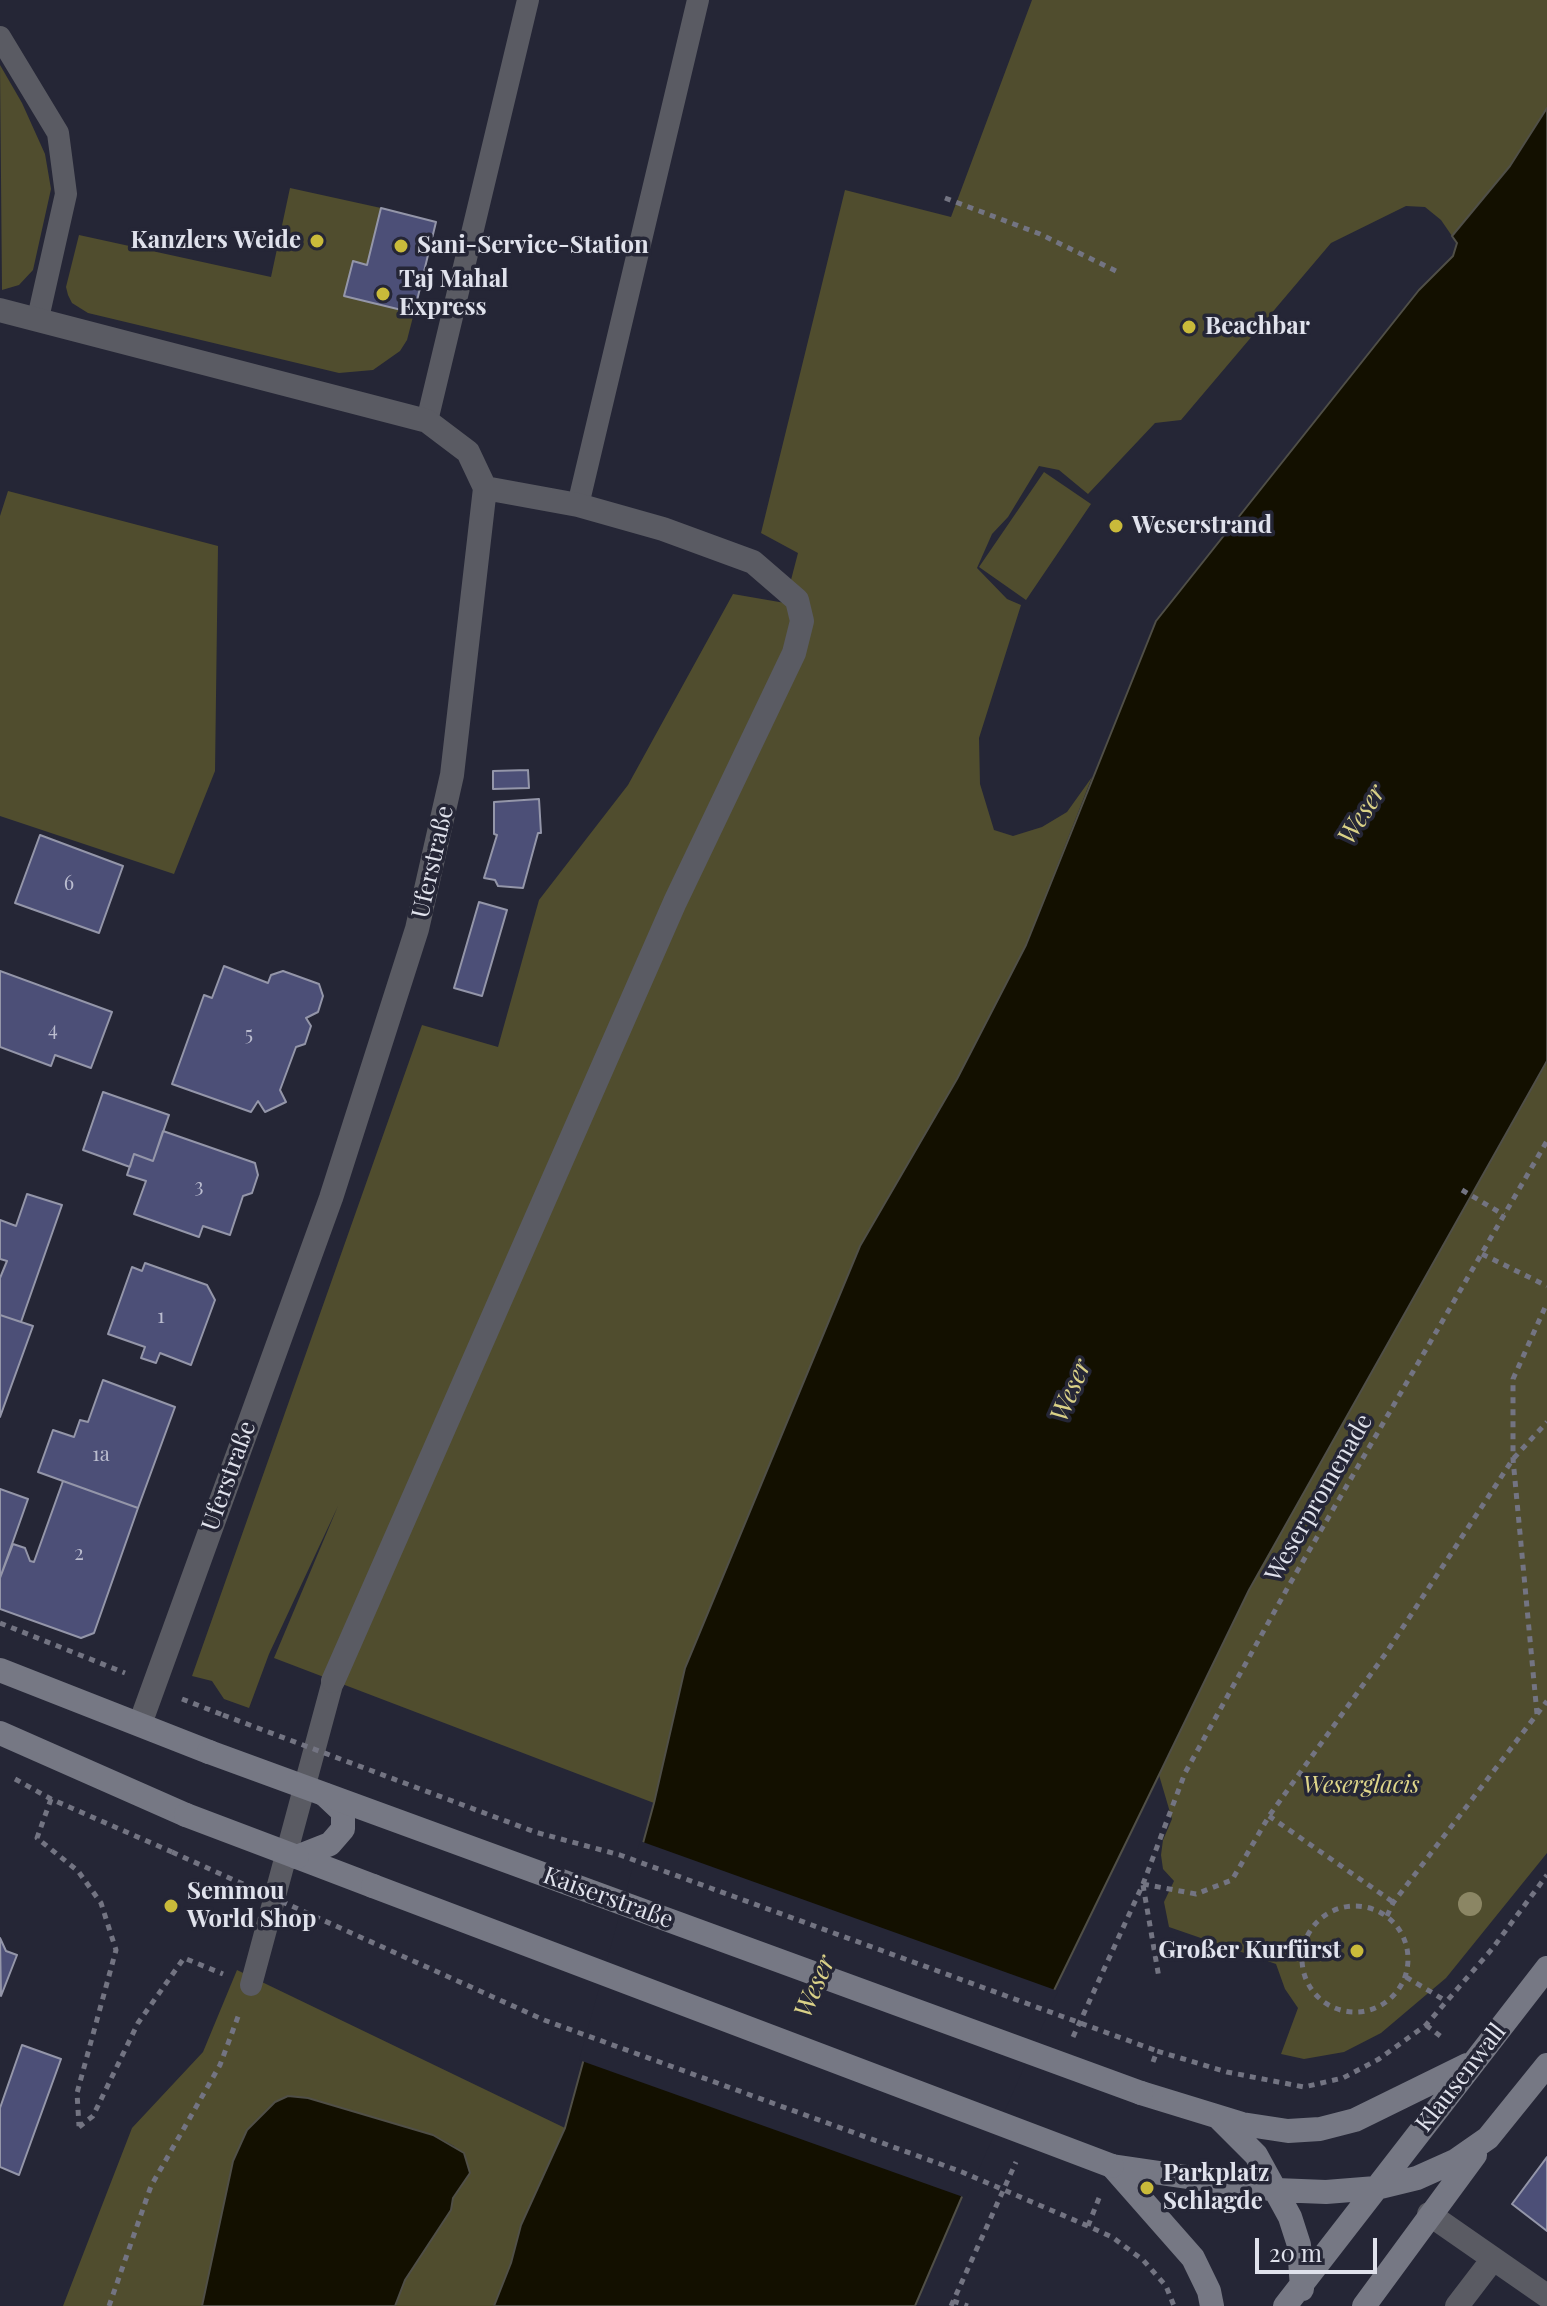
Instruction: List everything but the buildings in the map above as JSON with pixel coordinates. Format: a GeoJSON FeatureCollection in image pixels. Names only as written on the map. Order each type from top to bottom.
{"type":"FeatureCollection","features":[{"type":"Feature","properties":{"kind":"main road","name":"Kaiserstraße"},"geometry":{"type":"LineString","coordinates":[[7,1676],[1141,2093],[1219,2117],[1288,2131],[1320,2129],[1355,2120],[1472,2062]]}},
{"type":"Feature","properties":{"kind":"main road"},"geometry":{"type":"LineString","coordinates":[[0,1733],[186,1815],[1112,2166],[1193,2258],[1209,2291],[1212,2306]]}},
{"type":"Feature","properties":{"kind":"main road"},"geometry":{"type":"LineString","coordinates":[[297,1857],[330,1844],[343,1829],[343,1812],[325,1795]]}},
{"type":"Feature","properties":{"kind":"main road","name":"Klausenwall"},"geometry":{"type":"LineString","coordinates":[[1285,2306],[1301,2295],[1320,2261],[1547,1968]]}},
{"type":"Feature","properties":{"kind":"main road","name":"Klausenwall"},"geometry":{"type":"LineString","coordinates":[[1112,2166],[1276,2190],[1326,2192],[1376,2188],[1417,2178],[1455,2161],[1488,2138],[1547,2065]]}},
{"type":"Feature","properties":{"kind":"main road","name":"Kaiserstraße"},"geometry":{"type":"LineString","coordinates":[[1219,2117],[1256,2155],[1276,2190],[1299,2245],[1301,2295]]}},
{"type":"Feature","properties":{"kind":"main road"},"geometry":{"type":"LineString","coordinates":[[1364,2306],[1488,2138]]}},
{"type":"Feature","properties":{"kind":"street"},"geometry":{"type":"LineString","coordinates":[[0,310],[427,421],[468,452],[485,488],[578,505],[663,529],[753,562],[797,600],[802,621],[794,653],[675,902],[333,1681]]}},
{"type":"Feature","properties":{"kind":"street","name":"Uferstraße"},"geometry":{"type":"LineString","coordinates":[[140,1724],[331,1198],[417,929],[452,775],[485,488]]}},
{"type":"Feature","properties":{"kind":"street"},"geometry":{"type":"LineString","coordinates":[[1429,2214],[1547,2296]]}},
{"type":"Feature","properties":{"kind":"street"},"geometry":{"type":"LineString","coordinates":[[1457,2306],[1493,2259]]}},
{"type":"Feature","properties":{"kind":"lane"},"geometry":{"type":"LineString","coordinates":[[427,421],[528,0]]}},
{"type":"Feature","properties":{"kind":"lane"},"geometry":{"type":"LineString","coordinates":[[578,505],[698,0]]}},
{"type":"Feature","properties":{"kind":"lane"},"geometry":{"type":"LineString","coordinates":[[0,37],[58,133],[66,194],[38,318]]}},
{"type":"Feature","properties":{"kind":"lane"},"geometry":{"type":"LineString","coordinates":[[251,1985],[333,1681]]}},
{"type":"Feature","properties":{"kind":"path"},"geometry":{"type":"LineString","coordinates":[[945,198],[1040,234],[1120,273]]}},
{"type":"Feature","properties":{"kind":"path","name":"Weserpromenade"},"geometry":{"type":"LineString","coordinates":[[1143,1884],[1193,1760],[1296,1574],[1547,1141]]}},
{"type":"Feature","properties":{"kind":"path"},"geometry":{"type":"LineString","coordinates":[[1462,1190],[1504,1215]]}},
{"type":"Feature","properties":{"kind":"path"},"geometry":{"type":"LineString","coordinates":[[1482,1254],[1547,1286]]}},
{"type":"Feature","properties":{"kind":"path"},"geometry":{"type":"LineString","coordinates":[[1537,1714],[1513,1459],[1513,1379],[1547,1303]]}},
{"type":"Feature","properties":{"kind":"path"},"geometry":{"type":"LineString","coordinates":[[1159,1978],[1143,1884],[1196,1894],[1232,1880],[1269,1816],[1386,1653],[1513,1459],[1547,1422]]}},
{"type":"Feature","properties":{"kind":"path"},"geometry":{"type":"LineString","coordinates":[[0,1623],[73,1649],[223,1715],[535,1832],[620,1855],[1157,2051],[1269,2083],[1304,2087],[1343,2078],[1379,2059],[1426,2025],[1492,1949],[1547,1875]]}},
{"type":"Feature","properties":{"kind":"path"},"geometry":{"type":"LineString","coordinates":[[1387,1916],[1393,1903],[1547,1701]]}},
{"type":"Feature","properties":{"kind":"path"},"geometry":{"type":"LineString","coordinates":[[13,1778],[51,1799],[544,2020],[962,2172],[1088,2226],[1112,2237],[1143,2260],[1166,2286],[1174,2306]]}},
{"type":"Feature","properties":{"kind":"path"},"geometry":{"type":"LineString","coordinates":[[51,1799],[37,1838],[78,1871],[101,1903],[116,1950],[77,2093],[79,2127],[93,2116],[138,2023],[184,1958],[251,1985],[220,2065],[151,2186],[109,2306]]}},
{"type":"Feature","properties":{"kind":"path"},"geometry":{"type":"LineString","coordinates":[[1269,1816],[1393,1903]]}},
{"type":"Feature","properties":{"kind":"path"},"geometry":{"type":"LineString","coordinates":[[1351,1905],[1370,1907],[1387,1916],[1404,1937],[1408,1950],[1406,1976],[1396,1992],[1382,2005],[1363,2011],[1344,2011],[1327,2004],[1312,1991],[1304,1974],[1301,1955],[1306,1936],[1317,1921],[1332,1910],[1351,1905]]}},
{"type":"Feature","properties":{"kind":"path"},"geometry":{"type":"LineString","coordinates":[[1406,1976],[1446,2001]]}},
{"type":"Feature","properties":{"kind":"path"},"geometry":{"type":"LineString","coordinates":[[1088,2226],[1095,2209]]}},
{"type":"Feature","properties":{"kind":"path"},"geometry":{"type":"LineString","coordinates":[[951,2306],[953,2301],[968,2306]]}},
{"type":"Feature","properties":{"kind":"green space"},"geometry":{"type":"Polygon","coordinates":[[[1032,0],[1547,0],[1547,108],[1510,166],[1452,236],[1441,220],[1425,207],[1406,206],[1331,243],[1181,420],[1155,423],[1088,494],[1059,470],[1039,466],[1008,517],[992,534],[977,568],[1007,599],[1021,605],[979,738],[980,784],[994,830],[1013,836],[1042,827],[1067,812],[1092,777],[1026,945],[957,1079],[860,1246],[685,1668],[654,1803],[274,1658],[338,1506],[269,1654],[249,1708],[224,1699],[212,1681],[192,1676],[422,1025],[498,1047],[539,900],[628,785],[733,594],[785,603],[798,553],[761,533],[845,190],[951,217],[1032,0]]]}},
{"type":"Feature","properties":{"kind":"green space"},"geometry":{"type":"Polygon","coordinates":[[[0,65],[22,103],[45,154],[51,189],[33,270],[19,285],[2,290],[0,65]]]}},
{"type":"Feature","properties":{"kind":"green space"},"geometry":{"type":"Polygon","coordinates":[[[290,188],[381,208],[367,265],[353,261],[344,296],[414,313],[407,340],[400,351],[373,370],[339,373],[88,313],[72,303],[66,287],[79,235],[271,277],[290,188]]]}},
{"type":"Feature","properties":{"kind":"green space"},"geometry":{"type":"Polygon","coordinates":[[[1044,472],[1091,504],[1026,600],[979,567],[1044,472]]]}},
{"type":"Feature","properties":{"kind":"green space"},"geometry":{"type":"Polygon","coordinates":[[[8,491],[218,546],[215,771],[174,874],[0,816],[0,516],[8,491]]]}},
{"type":"Feature","properties":{"kind":"green space","name":"Weserglacis"},"geometry":{"type":"Polygon","coordinates":[[[1547,1062],[1547,1853],[1446,1978],[1381,2033],[1344,2052],[1304,2059],[1281,2054],[1298,2008],[1285,1989],[1276,1964],[1169,1927],[1164,1902],[1174,1881],[1163,1869],[1161,1855],[1163,1840],[1172,1819],[1159,1775],[1249,1589],[1547,1062]]]}},
{"type":"Feature","properties":{"kind":"green space"},"geometry":{"type":"Polygon","coordinates":[[[237,1970],[565,2128],[521,2225],[511,2263],[494,2306],[395,2306],[405,2280],[451,2210],[453,2198],[470,2173],[454,2146],[433,2135],[308,2098],[233,2161],[202,2306],[63,2306],[132,2128],[203,2052],[237,1970]]]}},
{"type":"Feature","properties":{"kind":"water","name":"Weser"},"geometry":{"type":"Polygon","coordinates":[[[1547,108],[1547,1061],[1249,1590],[1025,2050],[915,2306],[494,2306],[511,2263],[521,2225],[565,2128],[654,1803],[685,1668],[860,1246],[957,1079],[1026,945],[1156,621],[1419,290],[1453,256],[1457,243],[1452,236],[1510,166],[1547,108]]]}},
{"type":"Feature","properties":{"kind":"water"},"geometry":{"type":"Polygon","coordinates":[[[288,2096],[308,2098],[433,2135],[464,2153],[470,2173],[453,2198],[451,2210],[405,2280],[395,2306],[202,2306],[233,2161],[247,2130],[275,2102],[288,2096]]]}},
{"type":"Feature","properties":{"kind":"pier"},"geometry":{"type":"Polygon","coordinates":[[[640,1841],[1058,1991],[966,2198],[579,2060],[640,1841]]]}},
{"type":"Feature","properties":{"kind":"place","name":"Kanzlers Weide"},"geometry":{"type":"Point","coordinates":[317,241]}},
{"type":"Feature","properties":{"kind":"place","name":"Sani-Service-Station"},"geometry":{"type":"Point","coordinates":[401,246]}},
{"type":"Feature","properties":{"kind":"place","name":"Taj Mahal Express"},"geometry":{"type":"Point","coordinates":[383,294]}},
{"type":"Feature","properties":{"kind":"place","name":"Beachbar"},"geometry":{"type":"Point","coordinates":[1189,327]}},
{"type":"Feature","properties":{"kind":"place","name":"Weserstrand"},"geometry":{"type":"Point","coordinates":[1116,526]}},
{"type":"Feature","properties":{"kind":"place","name":"Semmou World Shop"},"geometry":{"type":"Point","coordinates":[171,1906]}},
{"type":"Feature","properties":{"kind":"place","name":"Großer Kurfürst"},"geometry":{"type":"Point","coordinates":[1357,1951]}},
{"type":"Feature","properties":{"kind":"place","name":"Parkplatz Schlagde"},"geometry":{"type":"Point","coordinates":[1147,2188]}}]}
